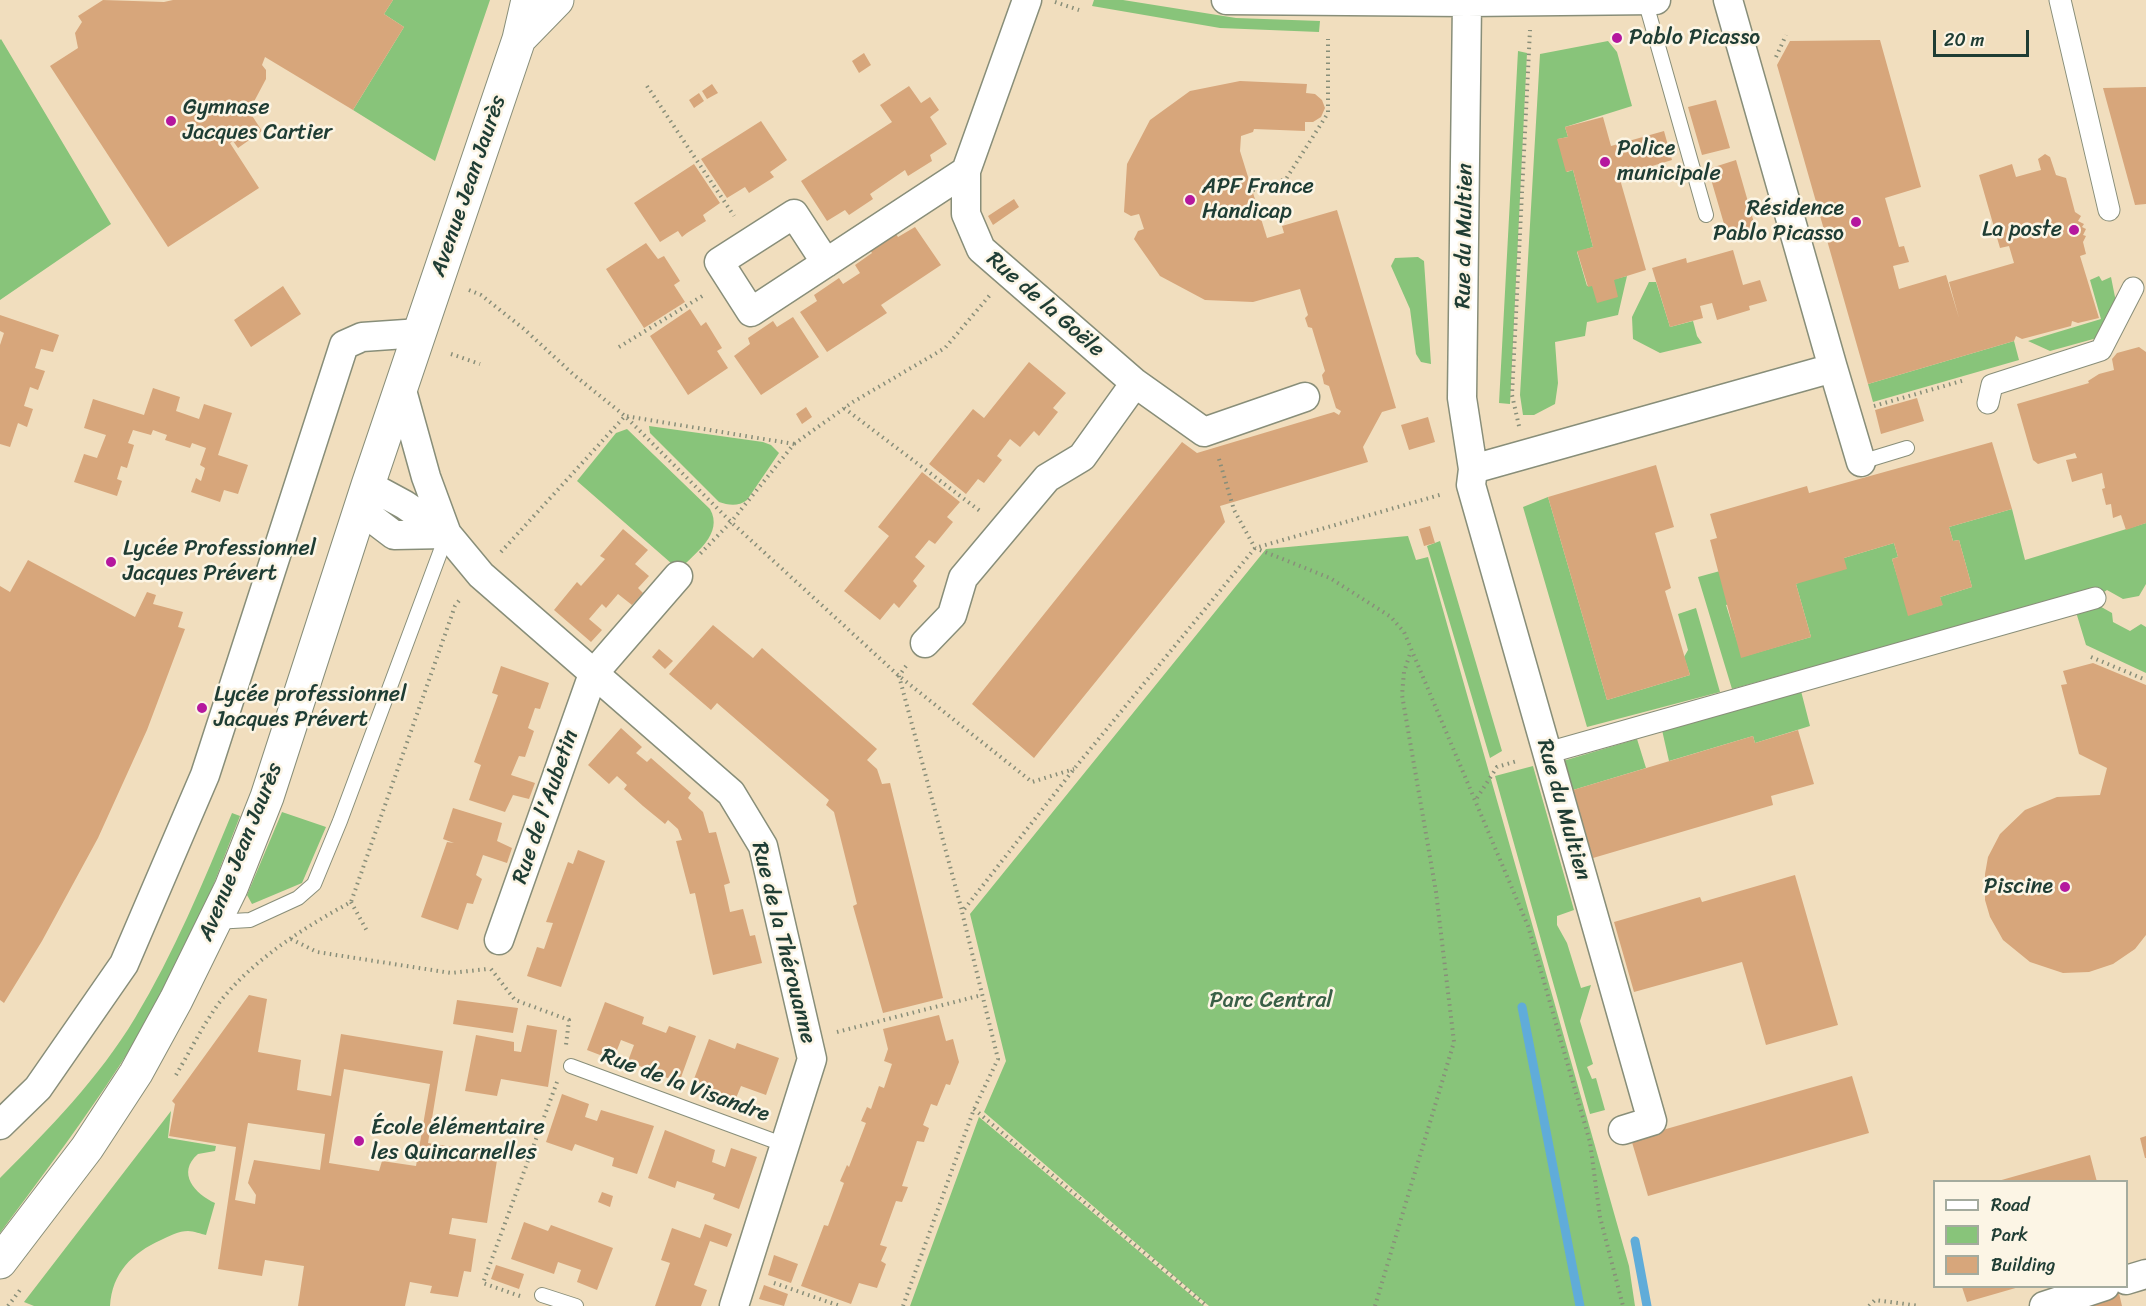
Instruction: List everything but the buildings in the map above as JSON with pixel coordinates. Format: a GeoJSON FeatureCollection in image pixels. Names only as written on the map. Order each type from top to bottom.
{"type":"FeatureCollection","features":[{"type":"Feature","properties":{"kind":"street","name":"Avenue Jean Jaurès"},"geometry":{"type":"LineString","coordinates":[[0,1262],[87,1148],[136,1073],[215,922],[267,797],[401,387],[519,39],[528,0]]}},
{"type":"Feature","properties":{"kind":"street","name":"Avenue Jean Jaurès"},"geometry":{"type":"LineString","coordinates":[[519,39],[557,0]]}},
{"type":"Feature","properties":{"kind":"street","name":"Rue de la Goële"},"geometry":{"type":"LineString","coordinates":[[1027,0],[966,171],[966,214],[981,249],[1135,383],[1204,432]]}},
{"type":"Feature","properties":{"kind":"street"},"geometry":{"type":"LineString","coordinates":[[1226,0],[1467,2],[1656,0]]}},
{"type":"Feature","properties":{"kind":"street"},"geometry":{"type":"LineString","coordinates":[[1728,0],[1861,462]]}},
{"type":"Feature","properties":{"kind":"street"},"geometry":{"type":"LineString","coordinates":[[2060,0],[2109,210]]}},
{"type":"Feature","properties":{"kind":"street","name":"Rue du Multien"},"geometry":{"type":"LineString","coordinates":[[1467,2],[1462,398],[1473,469],[1471,485],[1652,1121],[1623,1130]]}},
{"type":"Feature","properties":{"kind":"street"},"geometry":{"type":"LineString","coordinates":[[826,263],[794,214],[718,262],[751,312],[826,263],[966,171]]}},
{"type":"Feature","properties":{"kind":"street"},"geometry":{"type":"LineString","coordinates":[[1990,394],[2101,350],[2133,288]]}},
{"type":"Feature","properties":{"kind":"street"},"geometry":{"type":"LineString","coordinates":[[0,1125],[38,1088],[124,964],[206,775],[344,345],[362,337],[420,333]]}},
{"type":"Feature","properties":{"kind":"street"},"geometry":{"type":"LineString","coordinates":[[1473,469],[1833,368]]}},
{"type":"Feature","properties":{"kind":"street"},"geometry":{"type":"LineString","coordinates":[[925,643],[952,615],[963,578],[1047,478],[1082,457],[1135,383]]}},
{"type":"Feature","properties":{"kind":"street","name":"Rue de la Thérouanne"},"geometry":{"type":"LineString","coordinates":[[401,387],[426,477],[447,534],[481,575],[731,793],[763,846],[812,1059],[734,1306]]}},
{"type":"Feature","properties":{"kind":"street"},"geometry":{"type":"LineString","coordinates":[[1204,432],[1305,397]]}},
{"type":"Feature","properties":{"kind":"street"},"geometry":{"type":"LineString","coordinates":[[365,497],[394,535],[447,534]]}},
{"type":"Feature","properties":{"kind":"street"},"geometry":{"type":"LineString","coordinates":[[593,674],[678,576]]}},
{"type":"Feature","properties":{"kind":"street"},"geometry":{"type":"LineString","coordinates":[[1547,753],[2095,598]]}},
{"type":"Feature","properties":{"kind":"street","name":"Rue de l'Aubetin"},"geometry":{"type":"LineString","coordinates":[[499,940],[593,674]]}},
{"type":"Feature","properties":{"kind":"street"},"geometry":{"type":"LineString","coordinates":[[2128,1280],[2146,1274]]}},
{"type":"Feature","properties":{"kind":"street"},"geometry":{"type":"LineString","coordinates":[[2044,1306],[2103,1288]]}},
{"type":"Feature","properties":{"kind":"lane"},"geometry":{"type":"LineString","coordinates":[[1645,0],[1706,215]]}},
{"type":"Feature","properties":{"kind":"lane"},"geometry":{"type":"LineString","coordinates":[[1861,462],[1907,448]]}},
{"type":"Feature","properties":{"kind":"lane"},"geometry":{"type":"LineString","coordinates":[[215,922],[250,920],[298,898],[314,884],[340,821],[447,534]]}},
{"type":"Feature","properties":{"kind":"lane","name":"Rue de la Visandre"},"geometry":{"type":"LineString","coordinates":[[567,1065],[785,1145]]}},
{"type":"Feature","properties":{"kind":"lane"},"geometry":{"type":"LineString","coordinates":[[542,1295],[576,1306]]}},
{"type":"Feature","properties":{"kind":"path"},"geometry":{"type":"LineString","coordinates":[[1049,0],[1078,10]]}},
{"type":"Feature","properties":{"kind":"path"},"geometry":{"type":"LineString","coordinates":[[1526,456],[1512,395],[1532,2]]}},
{"type":"Feature","properties":{"kind":"path"},"geometry":{"type":"LineString","coordinates":[[1253,190],[1286,178],[1328,113],[1328,39]]}},
{"type":"Feature","properties":{"kind":"path"},"geometry":{"type":"LineString","coordinates":[[647,86],[751,241]]}},
{"type":"Feature","properties":{"kind":"path"},"geometry":{"type":"LineString","coordinates":[[678,576],[731,522],[794,444],[844,408],[945,348],[1009,273]]}},
{"type":"Feature","properties":{"kind":"path"},"geometry":{"type":"LineString","coordinates":[[619,347],[729,278]]}},
{"type":"Feature","properties":{"kind":"path"},"geometry":{"type":"LineString","coordinates":[[437,279],[481,295],[625,416],[731,522],[899,676],[1032,782],[1074,769]]}},
{"type":"Feature","properties":{"kind":"path"},"geometry":{"type":"LineString","coordinates":[[451,354],[480,364]]}},
{"type":"Feature","properties":{"kind":"path"},"geometry":{"type":"LineString","coordinates":[[1871,407],[1979,376],[1990,394]]}},
{"type":"Feature","properties":{"kind":"path"},"geometry":{"type":"LineString","coordinates":[[844,408],[1004,530]]}},
{"type":"Feature","properties":{"kind":"path"},"geometry":{"type":"LineString","coordinates":[[625,416],[794,444]]}},
{"type":"Feature","properties":{"kind":"path"},"geometry":{"type":"LineString","coordinates":[[313,923],[351,902],[455,606],[625,416]]}},
{"type":"Feature","properties":{"kind":"path"},"geometry":{"type":"LineString","coordinates":[[1204,432],[1217,451],[1234,510],[1256,548],[1330,578],[1391,617],[1404,632],[1528,926],[1590,1142],[1600,1217],[1623,1306]]}},
{"type":"Feature","properties":{"kind":"path"},"geometry":{"type":"LineString","coordinates":[[962,912],[1074,769],[1256,548],[1416,503]]}},
{"type":"Feature","properties":{"kind":"path"},"geometry":{"type":"LineString","coordinates":[[899,676],[925,643]]}},
{"type":"Feature","properties":{"kind":"path"},"geometry":{"type":"LineString","coordinates":[[1375,1306],[1454,1042],[1436,892],[1402,695],[1404,672],[1411,651]]}},
{"type":"Feature","properties":{"kind":"path"},"geometry":{"type":"LineString","coordinates":[[2091,657],[2146,680]]}},
{"type":"Feature","properties":{"kind":"path"},"geometry":{"type":"LineString","coordinates":[[899,676],[962,912],[998,1059],[974,1109],[903,1306]]}},
{"type":"Feature","properties":{"kind":"path"},"geometry":{"type":"LineString","coordinates":[[1476,799],[1497,767],[1547,753]]}},
{"type":"Feature","properties":{"kind":"path"},"geometry":{"type":"LineString","coordinates":[[351,902],[367,931]]}},
{"type":"Feature","properties":{"kind":"path"},"geometry":{"type":"LineString","coordinates":[[291,939],[317,952],[451,973],[491,969],[515,1000],[569,1020],[567,1065],[483,1283],[520,1296],[542,1295]]}},
{"type":"Feature","properties":{"kind":"path"},"geometry":{"type":"LineString","coordinates":[[808,1039],[982,995]]}},
{"type":"Feature","properties":{"kind":"path"},"geometry":{"type":"LineString","coordinates":[[974,1109],[1207,1306]]}},
{"type":"Feature","properties":{"kind":"path"},"geometry":{"type":"LineString","coordinates":[[745,1273],[840,1306]]}},
{"type":"Feature","properties":{"kind":"path"},"geometry":{"type":"LineString","coordinates":[[1869,1306],[1875,1300],[1920,1306]]}},
{"type":"Feature","properties":{"kind":"green space"},"geometry":{"type":"Polygon","coordinates":[[[393,0],[490,0],[435,161],[353,110],[404,27],[384,14],[393,0]]]}},
{"type":"Feature","properties":{"kind":"green space"},"geometry":{"type":"Polygon","coordinates":[[[1094,0],[1123,0],[1236,18],[1320,21],[1319,32],[1220,28],[1092,6],[1094,0]]]}},
{"type":"Feature","properties":{"kind":"green space"},"geometry":{"type":"Polygon","coordinates":[[[0,40],[111,224],[0,300],[0,40]]]}},
{"type":"Feature","properties":{"kind":"green space"},"geometry":{"type":"Polygon","coordinates":[[[1608,41],[1617,52],[1632,106],[1565,127],[1568,137],[1558,139],[1567,172],[1573,170],[1593,247],[1577,252],[1587,286],[1627,276],[1618,315],[1587,322],[1585,336],[1555,342],[1558,383],[1555,404],[1534,415],[1523,415],[1520,395],[1540,54],[1608,41]]]}},
{"type":"Feature","properties":{"kind":"green space"},"geometry":{"type":"Polygon","coordinates":[[[1518,51],[1527,53],[1510,404],[1499,403],[1518,51]]]}},
{"type":"Feature","properties":{"kind":"green space"},"geometry":{"type":"Polygon","coordinates":[[[1418,257],[1424,261],[1431,364],[1421,362],[1416,354],[1410,309],[1391,266],[1395,258],[1418,257]]]}},
{"type":"Feature","properties":{"kind":"green space"},"geometry":{"type":"Polygon","coordinates":[[[2099,276],[2102,281],[2111,277],[2116,302],[2097,338],[2050,351],[2028,341],[2101,319],[2090,280],[2099,276]]]}},
{"type":"Feature","properties":{"kind":"green space"},"geometry":{"type":"Polygon","coordinates":[[[1649,282],[1656,282],[1670,327],[1693,321],[1697,336],[1702,343],[1660,353],[1633,339],[1632,317],[1649,282]]]}},
{"type":"Feature","properties":{"kind":"green space"},"geometry":{"type":"Polygon","coordinates":[[[2014,341],[2019,360],[1873,402],[1868,384],[2014,341]]]}},
{"type":"Feature","properties":{"kind":"green space"},"geometry":{"type":"Polygon","coordinates":[[[649,426],[763,442],[771,445],[779,453],[747,500],[737,504],[726,504],[719,502],[650,433],[649,426]]]}},
{"type":"Feature","properties":{"kind":"green space"},"geometry":{"type":"Polygon","coordinates":[[[627,429],[710,509],[713,518],[711,535],[700,550],[679,570],[577,481],[616,433],[627,429]]]}},
{"type":"Feature","properties":{"kind":"green space"},"geometry":{"type":"Polygon","coordinates":[[[1548,497],[1607,700],[1690,675],[1684,657],[1688,650],[1678,614],[1696,608],[1720,692],[1587,727],[1523,507],[1548,497]]]}},
{"type":"Feature","properties":{"kind":"green space"},"geometry":{"type":"Polygon","coordinates":[[[2012,509],[2025,560],[2146,523],[2146,584],[2139,596],[2123,599],[2107,590],[2095,598],[2036,605],[1732,689],[1698,577],[1720,571],[1729,604],[1726,605],[1742,657],[1811,637],[1796,584],[1844,558],[1894,543],[1898,557],[1892,559],[1909,615],[1942,605],[1940,597],[1972,587],[1959,540],[1953,541],[1949,527],[2012,509]]]}},
{"type":"Feature","properties":{"kind":"green space","name":"Parc Central"},"geometry":{"type":"Polygon","coordinates":[[[1408,536],[1416,560],[1428,557],[1629,1266],[1635,1306],[1209,1306],[984,1112],[1006,1061],[970,914],[1266,549],[1408,536]]]}},
{"type":"Feature","properties":{"kind":"green space"},"geometry":{"type":"Polygon","coordinates":[[[1440,541],[1502,751],[1490,758],[1427,546],[1440,541]]]}},
{"type":"Feature","properties":{"kind":"green space"},"geometry":{"type":"Polygon","coordinates":[[[2096,604],[2112,613],[2113,622],[2130,631],[2141,624],[2146,627],[2146,673],[2086,645],[2076,612],[2096,604]]]}},
{"type":"Feature","properties":{"kind":"green space"},"geometry":{"type":"Polygon","coordinates":[[[1801,691],[1810,726],[1755,743],[1753,736],[1669,761],[1662,730],[1801,691]]]}},
{"type":"Feature","properties":{"kind":"green space"},"geometry":{"type":"Polygon","coordinates":[[[1637,739],[1646,768],[1573,790],[1563,761],[1637,739]]]}},
{"type":"Feature","properties":{"kind":"green space"},"geometry":{"type":"Polygon","coordinates":[[[1533,766],[1574,910],[1557,916],[1557,925],[1567,943],[1581,988],[1591,985],[1580,1021],[1593,1064],[1587,1067],[1592,1079],[1596,1078],[1605,1110],[1590,1114],[1495,776],[1533,766]]]}},
{"type":"Feature","properties":{"kind":"green space"},"geometry":{"type":"Polygon","coordinates":[[[282,812],[326,827],[302,883],[252,904],[247,895],[282,812]]]}},
{"type":"Feature","properties":{"kind":"green space"},"geometry":{"type":"Polygon","coordinates":[[[232,813],[240,816],[207,902],[154,1010],[106,1086],[0,1233],[0,1178],[55,1122],[89,1082],[135,1018],[175,943],[232,813]]]}},
{"type":"Feature","properties":{"kind":"green space"},"geometry":{"type":"Polygon","coordinates":[[[171,1111],[168,1138],[216,1146],[215,1151],[198,1154],[192,1161],[188,1175],[195,1189],[215,1203],[206,1235],[190,1231],[181,1232],[164,1238],[141,1251],[119,1274],[110,1306],[34,1306],[24,1302],[171,1111]]]}},
{"type":"Feature","properties":{"kind":"green space"},"geometry":{"type":"Polygon","coordinates":[[[979,1117],[1204,1306],[910,1306],[979,1117]]]}},
{"type":"Feature","properties":{"kind":"waterway"},"geometry":{"type":"LineString","coordinates":[[1522,1007],[1580,1306]]}},
{"type":"Feature","properties":{"kind":"waterway"},"geometry":{"type":"LineString","coordinates":[[1635,1241],[1647,1306]]}},
{"type":"Feature","properties":{"kind":"place","name":"Pablo Picasso"},"geometry":{"type":"Point","coordinates":[1617,38]}},
{"type":"Feature","properties":{"kind":"place","name":"Gymnase Jacques Cartier"},"geometry":{"type":"Point","coordinates":[171,121]}},
{"type":"Feature","properties":{"kind":"place","name":"Police municipale"},"geometry":{"type":"Point","coordinates":[1605,162]}},
{"type":"Feature","properties":{"kind":"place","name":"APF France Handicap"},"geometry":{"type":"Point","coordinates":[1190,200]}},
{"type":"Feature","properties":{"kind":"place","name":"Résidence Pablo Picasso"},"geometry":{"type":"Point","coordinates":[1856,222]}},
{"type":"Feature","properties":{"kind":"place","name":"La poste"},"geometry":{"type":"Point","coordinates":[2074,230]}},
{"type":"Feature","properties":{"kind":"place","name":"Lycée Professionnel Jacques Prévert"},"geometry":{"type":"Point","coordinates":[111,562]}},
{"type":"Feature","properties":{"kind":"place","name":"Lycée professionnel Jacques Prévert"},"geometry":{"type":"Point","coordinates":[202,708]}},
{"type":"Feature","properties":{"kind":"place","name":"Piscine"},"geometry":{"type":"Point","coordinates":[2065,887]}},
{"type":"Feature","properties":{"kind":"place","name":"École élémentaire les Quincarnelles"},"geometry":{"type":"Point","coordinates":[359,1141]}}]}
